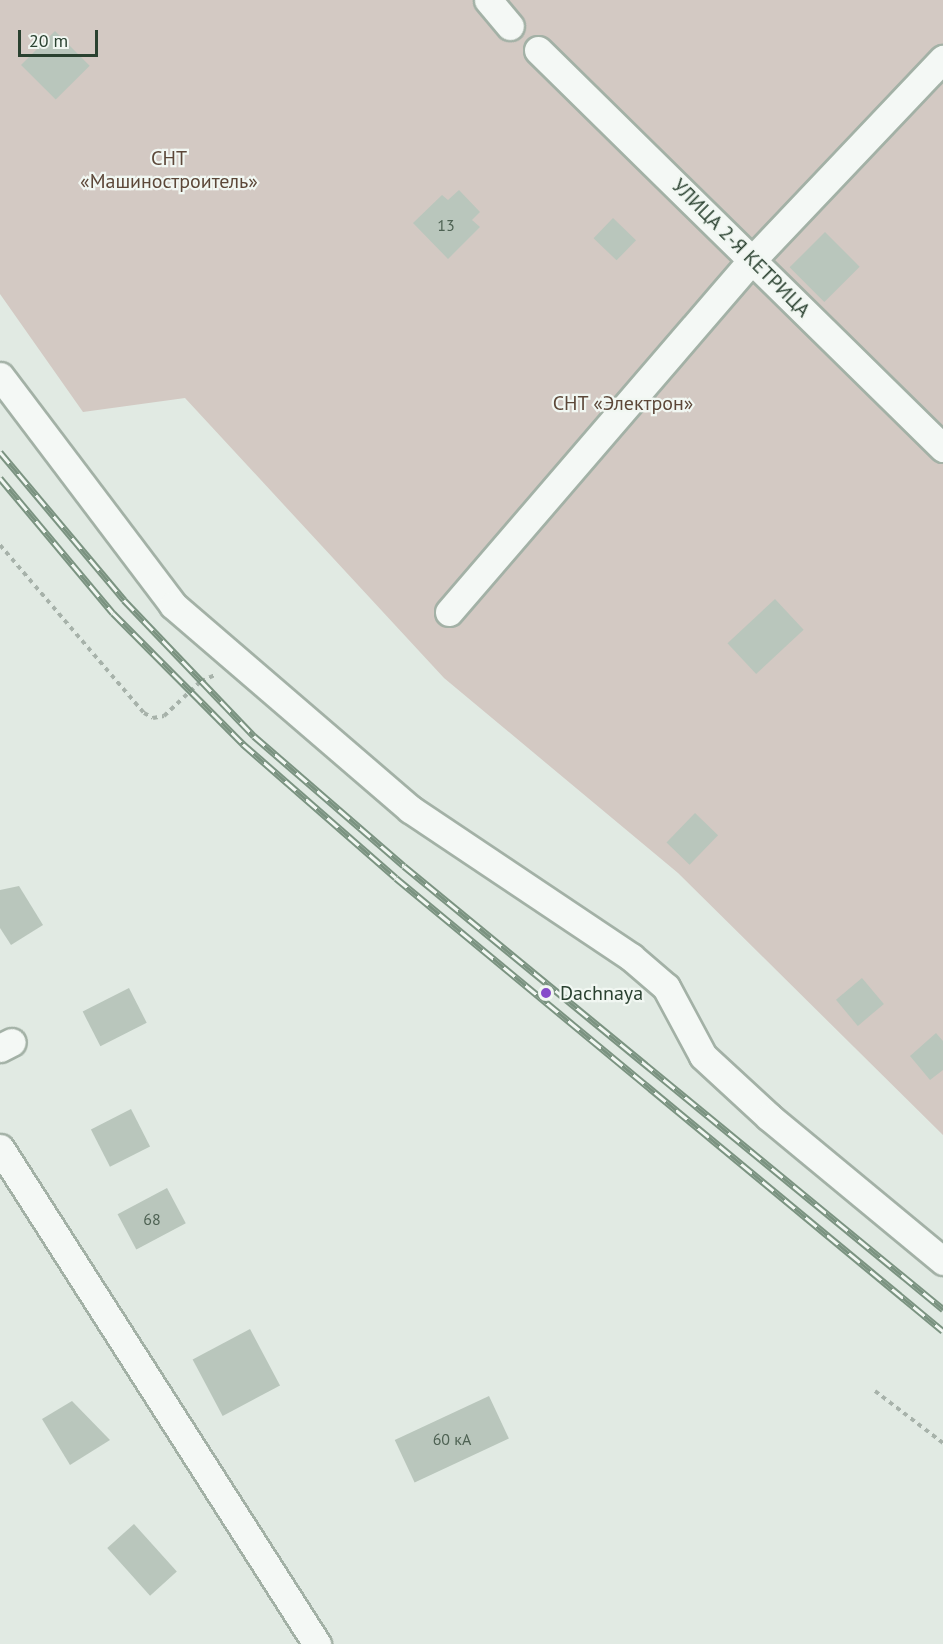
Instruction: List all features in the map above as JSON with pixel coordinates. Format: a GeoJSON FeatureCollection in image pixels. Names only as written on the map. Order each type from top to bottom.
{"type":"FeatureCollection","features":[{"type":"Feature","properties":{"kind":"street"},"geometry":{"type":"LineString","coordinates":[[488,0],[510,26]]}},
{"type":"Feature","properties":{"kind":"street","name":"УЛИЦА 2-Я КЕТРИЦА"},"geometry":{"type":"LineString","coordinates":[[538,50],[943,448]]}},
{"type":"Feature","properties":{"kind":"street"},"geometry":{"type":"LineString","coordinates":[[448,612],[753,259],[943,59]]}},
{"type":"Feature","properties":{"kind":"street"},"geometry":{"type":"LineString","coordinates":[[0,376],[173,605],[252,677],[410,809],[632,957],[666,987],[704,1056],[769,1117],[943,1261]]}},
{"type":"Feature","properties":{"kind":"street"},"geometry":{"type":"LineString","coordinates":[[0,1148],[317,1644]]}},
{"type":"Feature","properties":{"kind":"path"},"geometry":{"type":"LineString","coordinates":[[0,545],[144,713],[153,718],[164,716],[201,681],[225,671],[252,677]]}},
{"type":"Feature","properties":{"kind":"path"},"geometry":{"type":"LineString","coordinates":[[875,1391],[943,1443]]}},
{"type":"Feature","properties":{"kind":"green space","name":"СНТ «Электрон»"},"geometry":{"type":"Polygon","coordinates":[[[0,0],[943,0],[943,1135],[678,873],[444,678],[185,398],[83,412],[0,294],[0,0]]]}},
{"type":"Feature","properties":{"kind":"building"},"geometry":{"type":"Polygon","coordinates":[[[55,31],[90,66],[56,100],[21,65],[55,31]]]}},
{"type":"Feature","properties":{"kind":"building"},"geometry":{"type":"Polygon","coordinates":[[[459,190],[480,212],[472,220],[480,227],[448,259],[413,223],[442,195],[448,200],[459,190]]]}},
{"type":"Feature","properties":{"kind":"building"},"geometry":{"type":"Polygon","coordinates":[[[613,218],[636,240],[617,260],[594,238],[613,218]]]}},
{"type":"Feature","properties":{"kind":"building"},"geometry":{"type":"Polygon","coordinates":[[[825,232],[860,267],[824,302],[790,267],[825,232]]]}},
{"type":"Feature","properties":{"kind":"building"},"geometry":{"type":"Polygon","coordinates":[[[775,599],[804,630],[756,674],[727,643],[775,599]]]}},
{"type":"Feature","properties":{"kind":"building"},"geometry":{"type":"Polygon","coordinates":[[[695,813],[718,835],[690,865],[667,842],[695,813]]]}},
{"type":"Feature","properties":{"kind":"building"},"geometry":{"type":"Polygon","coordinates":[[[19,886],[43,925],[11,945],[0,928],[0,890],[19,886]]]}},
{"type":"Feature","properties":{"kind":"building"},"geometry":{"type":"Polygon","coordinates":[[[862,978],[884,1004],[858,1026],[836,1000],[862,978]]]}},
{"type":"Feature","properties":{"kind":"building"},"geometry":{"type":"Polygon","coordinates":[[[129,988],[147,1023],[100,1046],[83,1012],[129,988]]]}},
{"type":"Feature","properties":{"kind":"building"},"geometry":{"type":"Polygon","coordinates":[[[936,1033],[943,1041],[943,1070],[930,1080],[910,1056],[936,1033]]]}},
{"type":"Feature","properties":{"kind":"building"},"geometry":{"type":"Polygon","coordinates":[[[131,1109],[150,1146],[110,1167],[91,1129],[131,1109]]]}},
{"type":"Feature","properties":{"kind":"building"},"geometry":{"type":"Polygon","coordinates":[[[167,1188],[186,1223],[136,1250],[118,1214],[167,1188]]]}},
{"type":"Feature","properties":{"kind":"building"},"geometry":{"type":"Polygon","coordinates":[[[250,1329],[280,1386],[223,1416],[193,1360],[250,1329]]]}},
{"type":"Feature","properties":{"kind":"building"},"geometry":{"type":"Polygon","coordinates":[[[489,1396],[509,1439],[415,1483],[395,1440],[489,1396]]]}},
{"type":"Feature","properties":{"kind":"building"},"geometry":{"type":"Polygon","coordinates":[[[72,1401],[110,1440],[70,1465],[42,1419],[72,1401]]]}},
{"type":"Feature","properties":{"kind":"building"},"geometry":{"type":"Polygon","coordinates":[[[134,1524],[177,1572],[150,1596],[107,1548],[134,1524]]]}},
{"type":"Feature","properties":{"kind":"railway"},"geometry":{"type":"LineString","coordinates":[[0,452],[124,600],[254,736],[404,866],[943,1309]]}},
{"type":"Feature","properties":{"kind":"railway"},"geometry":{"type":"LineString","coordinates":[[0,478],[113,613],[243,744],[396,878],[943,1331]]}},
{"type":"Feature","properties":{"kind":"place","name":"Dachnaya"},"geometry":{"type":"Point","coordinates":[546,993]}},
{"type":"Feature","properties":{"kind":"park label","name":"СНТ «Машиностроитель»"},"geometry":{"type":"Point","coordinates":[169,170]}}]}
